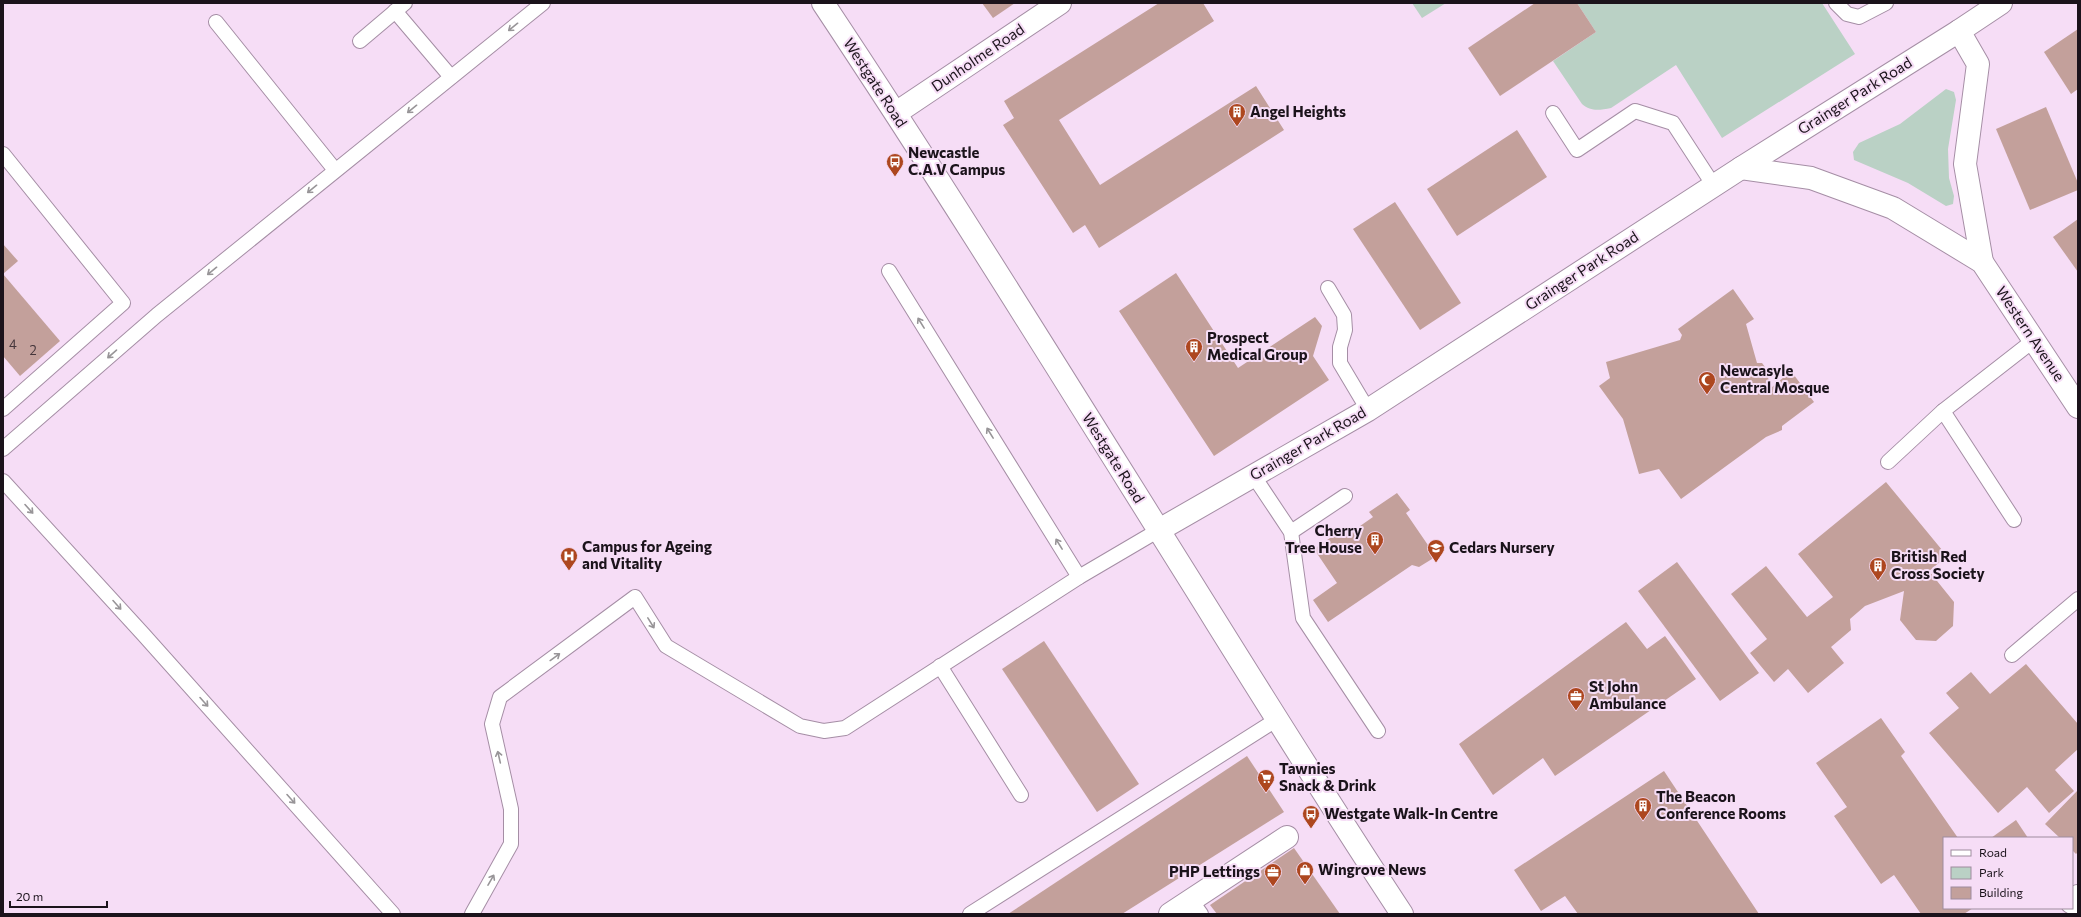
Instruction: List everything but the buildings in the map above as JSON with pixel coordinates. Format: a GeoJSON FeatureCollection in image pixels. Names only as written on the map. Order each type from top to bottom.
{"type":"FeatureCollection","features":[{"type":"Feature","properties":{"kind":"street","name":"Westgate Road"},"geometry":{"type":"LineString","coordinates":[[823,3],[896,113],[1159,530],[1276,720],[1402,914]]}},
{"type":"Feature","properties":{"kind":"street","name":"Dunholme Road"},"geometry":{"type":"LineString","coordinates":[[896,113],[1060,3]]}},
{"type":"Feature","properties":{"kind":"street","name":"Grainger Park Road"},"geometry":{"type":"LineString","coordinates":[[1159,530],[1368,410],[1741,168],[2001,3]]}},
{"type":"Feature","properties":{"kind":"street","name":"Western Avenue"},"geometry":{"type":"LineString","coordinates":[[1959,31],[1978,64],[1965,164],[1982,262],[2078,407]]}},
{"type":"Feature","properties":{"kind":"street","name":"Western Avenue"},"geometry":{"type":"LineString","coordinates":[[1741,168],[1811,178],[1893,208],[1982,262]]}},
{"type":"Feature","properties":{"kind":"street"},"geometry":{"type":"LineString","coordinates":[[1170,914],[1196,907],[1287,837]]}},
{"type":"Feature","properties":{"kind":"lane"},"geometry":{"type":"LineString","coordinates":[[3,449],[157,315],[543,3]]}},
{"type":"Feature","properties":{"kind":"lane"},"geometry":{"type":"LineString","coordinates":[[1836,3],[1847,14],[1859,17],[1886,3]]}},
{"type":"Feature","properties":{"kind":"lane"},"geometry":{"type":"LineString","coordinates":[[360,41],[400,7],[451,77]]}},
{"type":"Feature","properties":{"kind":"lane"},"geometry":{"type":"LineString","coordinates":[[216,22],[335,170]]}},
{"type":"Feature","properties":{"kind":"lane"},"geometry":{"type":"LineString","coordinates":[[1553,113],[1577,150],[1635,111],[1674,123],[1714,186]]}},
{"type":"Feature","properties":{"kind":"lane"},"geometry":{"type":"LineString","coordinates":[[3,154],[124,303],[3,409]]}},
{"type":"Feature","properties":{"kind":"lane"},"geometry":{"type":"LineString","coordinates":[[889,271],[1079,577]]}},
{"type":"Feature","properties":{"kind":"lane"},"geometry":{"type":"LineString","coordinates":[[1328,288],[1344,315],[1345,330],[1340,347],[1340,363],[1368,410]]}},
{"type":"Feature","properties":{"kind":"lane"},"geometry":{"type":"LineString","coordinates":[[1888,462],[1943,411],[2034,340]]}},
{"type":"Feature","properties":{"kind":"lane"},"geometry":{"type":"LineString","coordinates":[[1943,411],[2014,520]]}},
{"type":"Feature","properties":{"kind":"lane"},"geometry":{"type":"LineString","coordinates":[[1253,476],[1291,532],[1302,618],[1378,731]]}},
{"type":"Feature","properties":{"kind":"lane"},"geometry":{"type":"LineString","coordinates":[[3,480],[394,914]]}},
{"type":"Feature","properties":{"kind":"lane"},"geometry":{"type":"LineString","coordinates":[[1291,532],[1345,496]]}},
{"type":"Feature","properties":{"kind":"lane"},"geometry":{"type":"LineString","coordinates":[[472,914],[511,844],[511,809],[492,724],[500,697],[635,597],[666,646],[800,726],[824,732],[845,728],[1079,577],[1159,530]]}},
{"type":"Feature","properties":{"kind":"lane"},"geometry":{"type":"LineString","coordinates":[[2012,655],[2078,599]]}},
{"type":"Feature","properties":{"kind":"lane"},"geometry":{"type":"LineString","coordinates":[[940,666],[1021,795]]}},
{"type":"Feature","properties":{"kind":"lane"},"geometry":{"type":"LineString","coordinates":[[970,914],[1276,720]]}},
{"type":"Feature","properties":{"kind":"green space"},"geometry":{"type":"Polygon","coordinates":[[[1412,3],[1446,3],[1422,18],[1412,3]]]}},
{"type":"Feature","properties":{"kind":"green space"},"geometry":{"type":"Polygon","coordinates":[[[1577,3],[1822,3],[1855,54],[1722,138],[1676,65],[1611,108],[1599,110],[1585,107],[1553,61],[1596,32],[1577,3]]]}},
{"type":"Feature","properties":{"kind":"green space"},"geometry":{"type":"Polygon","coordinates":[[[1946,89],[1954,92],[1956,100],[1948,149],[1949,178],[1954,196],[1953,204],[1946,206],[1908,183],[1854,160],[1853,152],[1859,143],[1900,124],[1946,89]]]}},
{"type":"Feature","properties":{"kind":"place","name":"Angel Heights"},"geometry":{"type":"Point","coordinates":[1237,127]}},
{"type":"Feature","properties":{"kind":"place","name":"Newcastle C.A.V Campus"},"geometry":{"type":"Point","coordinates":[895,177]}},
{"type":"Feature","properties":{"kind":"place","name":"Prospect Medical Group"},"geometry":{"type":"Point","coordinates":[1194,362]}},
{"type":"Feature","properties":{"kind":"place","name":"Newcasyle Central Mosque"},"geometry":{"type":"Point","coordinates":[1707,395]}},
{"type":"Feature","properties":{"kind":"place","name":"Cherry Tree House"},"geometry":{"type":"Point","coordinates":[1375,555]}},
{"type":"Feature","properties":{"kind":"place","name":"Cedars Nursery"},"geometry":{"type":"Point","coordinates":[1436,563]}},
{"type":"Feature","properties":{"kind":"place","name":"Campus for Ageing and Vitality"},"geometry":{"type":"Point","coordinates":[569,571]}},
{"type":"Feature","properties":{"kind":"place","name":"British Red Cross Society"},"geometry":{"type":"Point","coordinates":[1878,581]}},
{"type":"Feature","properties":{"kind":"place","name":"St John Ambulance"},"geometry":{"type":"Point","coordinates":[1576,711]}},
{"type":"Feature","properties":{"kind":"place","name":"Tawnies Snack & Drink"},"geometry":{"type":"Point","coordinates":[1266,793]}},
{"type":"Feature","properties":{"kind":"place","name":"The Beacon Conference Rooms"},"geometry":{"type":"Point","coordinates":[1643,821]}},
{"type":"Feature","properties":{"kind":"place","name":"Westgate Walk-In Centre"},"geometry":{"type":"Point","coordinates":[1311,829]}},
{"type":"Feature","properties":{"kind":"place","name":"Wingrove News"},"geometry":{"type":"Point","coordinates":[1305,885]}},
{"type":"Feature","properties":{"kind":"place","name":"PHP Lettings"},"geometry":{"type":"Point","coordinates":[1273,887]}}]}
